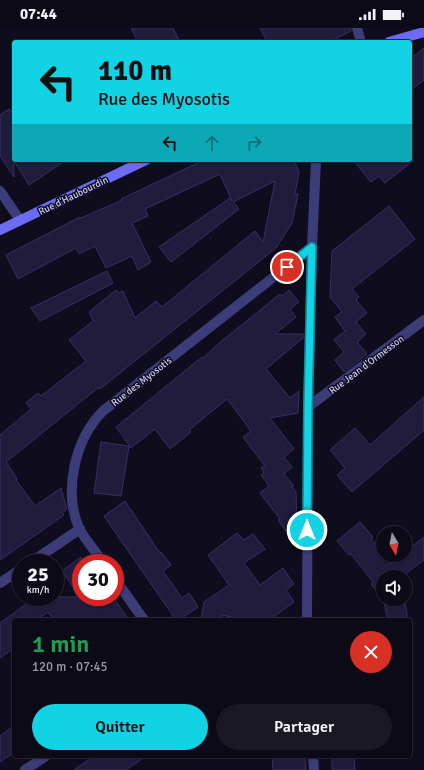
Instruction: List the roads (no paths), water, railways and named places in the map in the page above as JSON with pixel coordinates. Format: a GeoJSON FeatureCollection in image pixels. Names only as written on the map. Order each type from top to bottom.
{"type":"FeatureCollection","features":[{"type":"Feature","properties":{"kind":"main road"},"geometry":{"type":"LineString","coordinates":[[396,40],[424,32]]}},
{"type":"Feature","properties":{"kind":"main road","name":"Rue d'Haubourdin"},"geometry":{"type":"LineString","coordinates":[[0,230],[142,162]]}},
{"type":"Feature","properties":{"kind":"street"},"geometry":{"type":"LineString","coordinates":[[357,28],[360,40]]}},
{"type":"Feature","properties":{"kind":"street"},"geometry":{"type":"LineString","coordinates":[[307,618],[308,407],[316,162]]}},
{"type":"Feature","properties":{"kind":"street"},"geometry":{"type":"LineString","coordinates":[[0,191],[20,220]]}},
{"type":"Feature","properties":{"kind":"street","name":"Rue des Myosotis"},"geometry":{"type":"LineString","coordinates":[[98,554],[80,529],[74,511],[73,498],[74,472],[80,446],[84,436],[96,418],[312,247]]}},
{"type":"Feature","properties":{"kind":"street","name":"Rue Jean d'Ormesson"},"geometry":{"type":"LineString","coordinates":[[308,407],[424,320]]}},
{"type":"Feature","properties":{"kind":"street"},"geometry":{"type":"LineString","coordinates":[[43,554],[80,529]]}},
{"type":"Feature","properties":{"kind":"street"},"geometry":{"type":"LineString","coordinates":[[0,583],[12,575]]}},
{"type":"Feature","properties":{"kind":"street"},"geometry":{"type":"LineString","coordinates":[[124,592],[143,618]]}},
{"type":"Feature","properties":{"kind":"street"},"geometry":{"type":"LineString","coordinates":[[25,770],[43,758]]}},
{"type":"Feature","properties":{"kind":"street"},"geometry":{"type":"LineString","coordinates":[[313,758],[314,770]]}}]}
